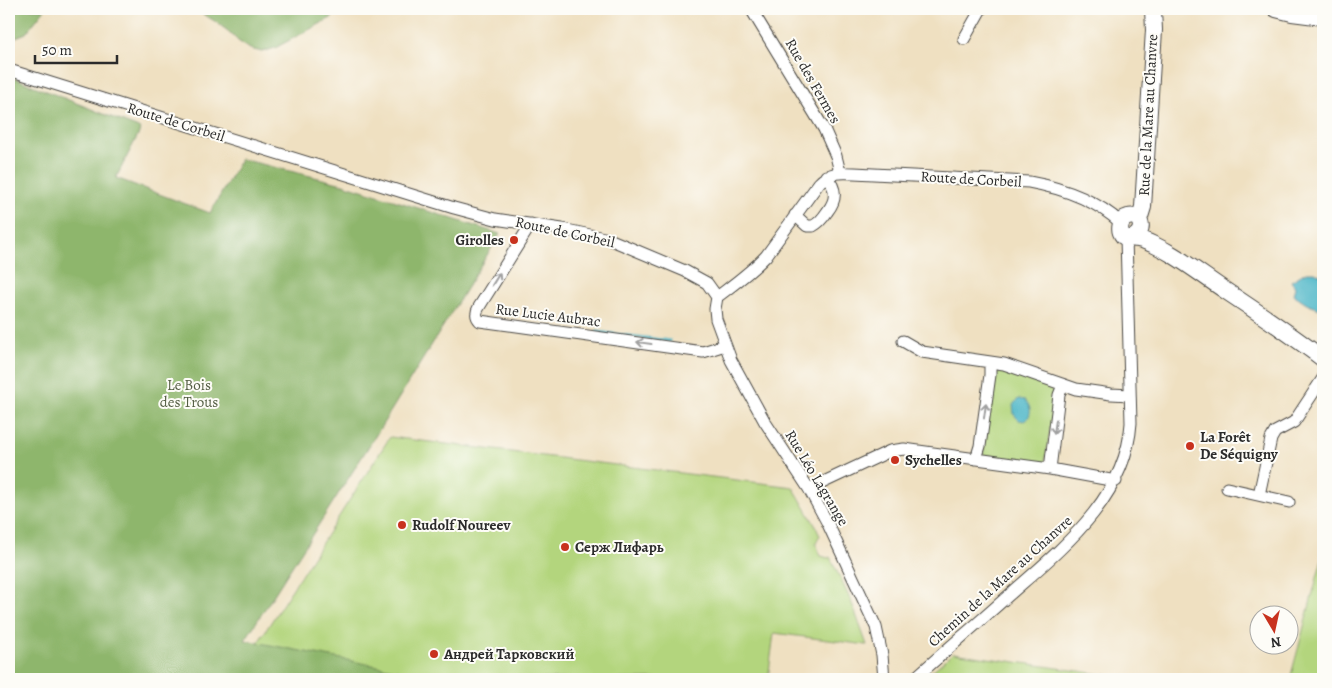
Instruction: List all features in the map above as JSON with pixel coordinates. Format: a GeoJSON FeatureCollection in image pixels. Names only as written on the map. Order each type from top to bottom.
{"type":"FeatureCollection","features":[{"type":"Feature","properties":{"kind":"main road","name":"Rue de la Mare au Chanvre"},"geometry":{"type":"LineString","coordinates":[[1131,228],[1136,186],[1144,9]]}},
{"type":"Feature","properties":{"kind":"main road","name":"Rue de la Mare au Chanvre"},"geometry":{"type":"LineString","coordinates":[[1131,228],[1143,207],[1154,30],[1153,9]]}},
{"type":"Feature","properties":{"kind":"main road"},"geometry":{"type":"LineString","coordinates":[[1276,9],[1323,17]]}},
{"type":"Feature","properties":{"kind":"main road","name":"Route de Corbeil"},"geometry":{"type":"LineString","coordinates":[[1131,228],[1143,240],[1172,254],[1323,358]]}},
{"type":"Feature","properties":{"kind":"street","name":"Rue des Fermes"},"geometry":{"type":"LineString","coordinates":[[752,9],[824,128],[836,156],[840,172]]}},
{"type":"Feature","properties":{"kind":"street"},"geometry":{"type":"LineString","coordinates":[[964,40],[981,9]]}},
{"type":"Feature","properties":{"kind":"street","name":"Route de Corbeil"},"geometry":{"type":"LineString","coordinates":[[9,70],[454,208],[495,219],[592,235],[622,244],[699,278],[707,283],[717,297]]}},
{"type":"Feature","properties":{"kind":"street","name":"Route de Corbeil"},"geometry":{"type":"LineString","coordinates":[[826,176],[840,172],[1029,182],[1068,192],[1131,228]]}},
{"type":"Feature","properties":{"kind":"street"},"geometry":{"type":"LineString","coordinates":[[717,297],[744,278],[766,256],[795,214],[826,176],[832,183],[835,193],[834,202],[822,220],[813,226],[807,226],[795,214]]}},
{"type":"Feature","properties":{"kind":"street","name":"Rue Lucie Aubrac"},"geometry":{"type":"LineString","coordinates":[[530,224],[479,307],[476,313],[480,321],[703,352],[725,345]]}},
{"type":"Feature","properties":{"kind":"street","name":"Chemin de la Mare au Chanvre"},"geometry":{"type":"LineString","coordinates":[[914,679],[1037,570],[1080,529],[1116,481],[1130,436],[1131,228]]}},
{"type":"Feature","properties":{"kind":"street","name":"Rue Léo Lagrange"},"geometry":{"type":"LineString","coordinates":[[717,297],[716,319],[731,360],[765,422],[809,489],[827,522],[876,627],[882,655],[884,679]]}},
{"type":"Feature","properties":{"kind":"street"},"geometry":{"type":"LineString","coordinates":[[903,341],[922,352],[1004,364],[1076,389],[1130,395]]}},
{"type":"Feature","properties":{"kind":"street"},"geometry":{"type":"LineString","coordinates":[[976,459],[980,446],[990,375],[990,362]]}},
{"type":"Feature","properties":{"kind":"street"},"geometry":{"type":"LineString","coordinates":[[1260,496],[1271,439],[1275,432],[1294,422],[1323,378]]}},
{"type":"Feature","properties":{"kind":"street"},"geometry":{"type":"LineString","coordinates":[[1050,469],[1059,395],[1063,385]]}},
{"type":"Feature","properties":{"kind":"street"},"geometry":{"type":"LineString","coordinates":[[809,489],[897,449],[1050,469],[1116,481]]}},
{"type":"Feature","properties":{"kind":"street"},"geometry":{"type":"LineString","coordinates":[[1227,488],[1289,502]]}},
{"type":"Feature","properties":{"kind":"green space"},"geometry":{"type":"Polygon","coordinates":[[[16,9],[45,9],[26,33],[9,40],[9,29],[16,9]]]}},
{"type":"Feature","properties":{"kind":"green space"},"geometry":{"type":"Polygon","coordinates":[[[198,9],[340,9],[333,17],[275,48],[262,52],[250,49],[238,41],[228,31],[199,12],[198,9]]]}},
{"type":"Feature","properties":{"kind":"green space","name":"Le Bois des Trous"},"geometry":{"type":"Polygon","coordinates":[[[9,76],[141,129],[116,178],[210,213],[241,159],[343,184],[500,234],[376,435],[245,640],[443,679],[9,679],[9,76]]]}},
{"type":"Feature","properties":{"kind":"green space"},"geometry":{"type":"Polygon","coordinates":[[[995,369],[1056,389],[1045,463],[983,455],[995,369]]]}},
{"type":"Feature","properties":{"kind":"green space"},"geometry":{"type":"Polygon","coordinates":[[[390,437],[793,487],[820,536],[816,544],[821,556],[830,557],[851,601],[867,645],[774,633],[768,679],[443,679],[257,644],[390,437]]]}},
{"type":"Feature","properties":{"kind":"green space"},"geometry":{"type":"Polygon","coordinates":[[[1323,555],[1323,679],[1290,679],[1296,656],[1300,656],[1300,641],[1323,555]]]}},
{"type":"Feature","properties":{"kind":"green space"},"geometry":{"type":"Polygon","coordinates":[[[953,653],[1134,679],[923,679],[953,653]]]}},
{"type":"Feature","properties":{"kind":"water"},"geometry":{"type":"Polygon","coordinates":[[[1306,272],[1315,272],[1323,276],[1323,310],[1311,306],[1293,294],[1295,287],[1291,281],[1306,272]]]}},
{"type":"Feature","properties":{"kind":"water"},"geometry":{"type":"Polygon","coordinates":[[[1018,399],[1025,400],[1030,408],[1030,414],[1024,421],[1019,420],[1014,415],[1013,405],[1018,399]]]}},
{"type":"Feature","properties":{"kind":"waterway"},"geometry":{"type":"LineString","coordinates":[[597,332],[670,341]]}},
{"type":"Feature","properties":{"kind":"place","name":"Girolles"},"geometry":{"type":"Point","coordinates":[514,240]}},
{"type":"Feature","properties":{"kind":"place","name":"La Forêt De Séquigny"},"geometry":{"type":"Point","coordinates":[1190,446]}},
{"type":"Feature","properties":{"kind":"place","name":"Sychelles"},"geometry":{"type":"Point","coordinates":[895,460]}},
{"type":"Feature","properties":{"kind":"place","name":"Rudolf Noureev"},"geometry":{"type":"Point","coordinates":[402,525]}},
{"type":"Feature","properties":{"kind":"place","name":"Серж Лифарь"},"geometry":{"type":"Point","coordinates":[565,547]}},
{"type":"Feature","properties":{"kind":"place","name":"Андрей Тарковский"},"geometry":{"type":"Point","coordinates":[434,654]}}]}
